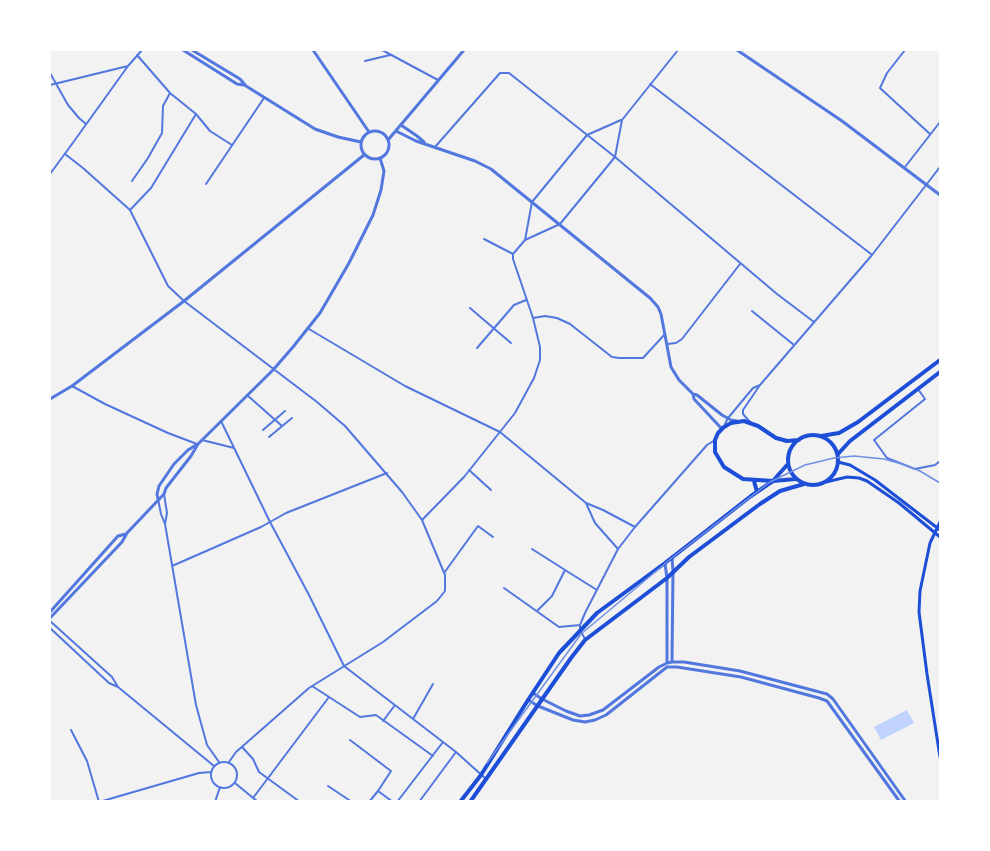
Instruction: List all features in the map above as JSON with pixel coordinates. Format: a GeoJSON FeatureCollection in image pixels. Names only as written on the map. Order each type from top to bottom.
{"type":"FeatureCollection","features":[{"type":"Feature","properties":{"kind":"main road"},"geometry":{"type":"LineString","coordinates":[[796,478],[773,482],[743,479],[724,467],[715,452],[715,440],[718,434],[723,428],[738,422],[750,422],[776,438],[787,441],[813,435],[839,433],[858,422],[940,360]]}},
{"type":"Feature","properties":{"kind":"main road"},"geometry":{"type":"LineString","coordinates":[[838,454],[850,441],[940,372]]}},
{"type":"Feature","properties":{"kind":"main road"},"geometry":{"type":"LineString","coordinates":[[820,436],[828,440],[838,454],[836,470],[826,482]]}},
{"type":"Feature","properties":{"kind":"main road"},"geometry":{"type":"LineString","coordinates":[[799,440],[790,450],[789,464],[791,472],[804,484],[812,486],[847,477],[859,478],[940,530]]}},
{"type":"Feature","properties":{"kind":"main road"},"geometry":{"type":"LineString","coordinates":[[838,462],[850,465],[875,480],[940,536]]}},
{"type":"Feature","properties":{"kind":"main road"},"geometry":{"type":"LineString","coordinates":[[460,801],[481,774],[560,653],[580,628],[773,482],[789,464]]}},
{"type":"Feature","properties":{"kind":"main road"},"geometry":{"type":"LineString","coordinates":[[754,481],[757,492]]}},
{"type":"Feature","properties":{"kind":"main road"},"geometry":{"type":"LineString","coordinates":[[470,801],[585,640],[667,578],[689,557],[780,490],[804,484]]}},
{"type":"Feature","properties":{"kind":"main road"},"geometry":{"type":"LineString","coordinates":[[940,522],[930,543],[920,591],[919,612],[940,757]]}},
{"type":"Feature","properties":{"kind":"street"},"geometry":{"type":"LineString","coordinates":[[50,174],[142,50]]}},
{"type":"Feature","properties":{"kind":"street"},"geometry":{"type":"LineString","coordinates":[[183,50],[237,84],[246,86]]}},
{"type":"Feature","properties":{"kind":"street"},"geometry":{"type":"LineString","coordinates":[[192,50],[315,129],[361,142]]}},
{"type":"Feature","properties":{"kind":"street"},"geometry":{"type":"LineString","coordinates":[[313,50],[369,132]]}},
{"type":"Feature","properties":{"kind":"street"},"geometry":{"type":"LineString","coordinates":[[381,50],[438,80]]}},
{"type":"Feature","properties":{"kind":"street"},"geometry":{"type":"LineString","coordinates":[[388,140],[464,50]]}},
{"type":"Feature","properties":{"kind":"street"},"geometry":{"type":"LineString","coordinates":[[422,520],[469,470],[515,413],[534,378],[540,360],[540,347],[513,254],[525,240],[560,224],[615,157],[622,120],[678,50]]}},
{"type":"Feature","properties":{"kind":"street"},"geometry":{"type":"LineString","coordinates":[[736,50],[842,121],[940,195]]}},
{"type":"Feature","properties":{"kind":"street"},"geometry":{"type":"LineString","coordinates":[[905,50],[887,73],[880,88],[930,134]]}},
{"type":"Feature","properties":{"kind":"street"},"geometry":{"type":"LineString","coordinates":[[138,55],[170,93],[196,114],[210,131],[232,146]]}},
{"type":"Feature","properties":{"kind":"street"},"geometry":{"type":"LineString","coordinates":[[366,61],[390,55]]}},
{"type":"Feature","properties":{"kind":"street"},"geometry":{"type":"LineString","coordinates":[[50,85],[128,66]]}},
{"type":"Feature","properties":{"kind":"street"},"geometry":{"type":"LineString","coordinates":[[50,73],[68,105],[87,124]]}},
{"type":"Feature","properties":{"kind":"street"},"geometry":{"type":"LineString","coordinates":[[435,147],[500,73],[509,73],[615,157],[777,294],[814,322]]}},
{"type":"Feature","properties":{"kind":"street"},"geometry":{"type":"LineString","coordinates":[[650,84],[872,255]]}},
{"type":"Feature","properties":{"kind":"street"},"geometry":{"type":"LineString","coordinates":[[132,181],[162,133],[163,106],[170,93]]}},
{"type":"Feature","properties":{"kind":"street"},"geometry":{"type":"LineString","coordinates":[[206,184],[264,98]]}},
{"type":"Feature","properties":{"kind":"street"},"geometry":{"type":"LineString","coordinates":[[130,210],[151,188],[196,114]]}},
{"type":"Feature","properties":{"kind":"street"},"geometry":{"type":"LineString","coordinates":[[525,240],[532,202],[587,135],[622,120]]}},
{"type":"Feature","properties":{"kind":"street"},"geometry":{"type":"LineString","coordinates":[[903,168],[940,122]]}},
{"type":"Feature","properties":{"kind":"street"},"geometry":{"type":"LineString","coordinates":[[401,125],[425,143]]}},
{"type":"Feature","properties":{"kind":"street"},"geometry":{"type":"LineString","coordinates":[[396,131],[416,141],[475,161],[491,169],[650,298],[658,307],[671,367],[679,380],[693,394],[728,418],[738,422]]}},
{"type":"Feature","properties":{"kind":"street"},"geometry":{"type":"LineString","coordinates":[[369,132],[381,132],[385,135],[388,140],[388,151],[384,156],[374,159],[364,155],[361,142],[365,134],[369,132]]}},
{"type":"Feature","properties":{"kind":"street"},"geometry":{"type":"LineString","coordinates":[[65,154],[130,210],[168,286],[184,301],[345,426],[387,473],[422,520],[444,573],[445,591],[436,601],[383,642],[312,686],[236,752],[229,762]]}},
{"type":"Feature","properties":{"kind":"street"},"geometry":{"type":"LineString","coordinates":[[50,399],[72,386],[184,301],[364,155]]}},
{"type":"Feature","properties":{"kind":"street"},"geometry":{"type":"LineString","coordinates":[[219,762],[207,745],[196,705],[165,524],[158,500],[159,486],[174,464],[198,444],[273,370],[321,313],[373,215],[384,171],[380,158]]}},
{"type":"Feature","properties":{"kind":"street"},"geometry":{"type":"LineString","coordinates":[[750,422],[743,414],[743,410],[760,385],[872,255],[940,167]]}},
{"type":"Feature","properties":{"kind":"street"},"geometry":{"type":"LineString","coordinates":[[484,239],[513,254]]}},
{"type":"Feature","properties":{"kind":"street"},"geometry":{"type":"LineString","coordinates":[[667,344],[676,343],[682,339],[741,264]]}},
{"type":"Feature","properties":{"kind":"street"},"geometry":{"type":"LineString","coordinates":[[477,348],[514,305],[526,300]]}},
{"type":"Feature","properties":{"kind":"street"},"geometry":{"type":"LineString","coordinates":[[470,308],[512,343]]}},
{"type":"Feature","properties":{"kind":"street"},"geometry":{"type":"LineString","coordinates":[[752,310],[794,345]]}},
{"type":"Feature","properties":{"kind":"street"},"geometry":{"type":"LineString","coordinates":[[533,318],[545,316],[570,324],[612,357],[619,358],[643,358],[665,334]]}},
{"type":"Feature","properties":{"kind":"street"},"geometry":{"type":"LineString","coordinates":[[308,328],[405,386],[500,432],[586,503],[635,527]]}},
{"type":"Feature","properties":{"kind":"street"},"geometry":{"type":"LineString","coordinates":[[693,394],[694,399],[723,428],[728,418],[753,388],[760,385]]}},
{"type":"Feature","properties":{"kind":"street"},"geometry":{"type":"LineString","coordinates":[[72,386],[105,404],[198,444]]}},
{"type":"Feature","properties":{"kind":"street"},"geometry":{"type":"LineString","coordinates":[[918,389],[925,399],[874,440],[887,458],[915,469],[935,465],[940,460]]}},
{"type":"Feature","properties":{"kind":"street"},"geometry":{"type":"LineString","coordinates":[[248,395],[282,426]]}},
{"type":"Feature","properties":{"kind":"street"},"geometry":{"type":"LineString","coordinates":[[263,430],[285,411]]}},
{"type":"Feature","properties":{"kind":"street"},"geometry":{"type":"LineString","coordinates":[[269,437],[292,418]]}},
{"type":"Feature","properties":{"kind":"street"},"geometry":{"type":"LineString","coordinates":[[221,421],[344,666],[456,752],[486,779]]}},
{"type":"Feature","properties":{"kind":"street"},"geometry":{"type":"LineString","coordinates":[[202,440],[234,448]]}},
{"type":"Feature","properties":{"kind":"street"},"geometry":{"type":"LineString","coordinates":[[585,640],[580,628],[618,549],[707,445],[715,440]]}},
{"type":"Feature","properties":{"kind":"street"},"geometry":{"type":"LineString","coordinates":[[118,687],[112,677],[50,620],[164,494],[198,444]]}},
{"type":"Feature","properties":{"kind":"street"},"geometry":{"type":"LineString","coordinates":[[469,470],[491,490]]}},
{"type":"Feature","properties":{"kind":"street"},"geometry":{"type":"LineString","coordinates":[[172,566],[286,513],[387,473]]}},
{"type":"Feature","properties":{"kind":"street"},"geometry":{"type":"LineString","coordinates":[[164,494],[167,513],[165,524]]}},
{"type":"Feature","properties":{"kind":"street"},"geometry":{"type":"LineString","coordinates":[[586,503],[595,523],[618,549]]}},
{"type":"Feature","properties":{"kind":"street"},"geometry":{"type":"LineString","coordinates":[[444,573],[478,526],[493,537]]}},
{"type":"Feature","properties":{"kind":"street"},"geometry":{"type":"LineString","coordinates":[[50,612],[118,536],[127,533]]}},
{"type":"Feature","properties":{"kind":"street"},"geometry":{"type":"LineString","coordinates":[[532,549],[597,590]]}},
{"type":"Feature","properties":{"kind":"street"},"geometry":{"type":"LineString","coordinates":[[672,557],[672,667]]}},
{"type":"Feature","properties":{"kind":"street"},"geometry":{"type":"LineString","coordinates":[[665,563],[667,665]]}},
{"type":"Feature","properties":{"kind":"street"},"geometry":{"type":"LineString","coordinates":[[537,611],[552,596],[565,570]]}},
{"type":"Feature","properties":{"kind":"street"},"geometry":{"type":"LineString","coordinates":[[504,588],[559,627],[580,628]]}},
{"type":"Feature","properties":{"kind":"street"},"geometry":{"type":"LineString","coordinates":[[50,628],[109,683],[118,687],[214,766]]}},
{"type":"Feature","properties":{"kind":"street"},"geometry":{"type":"LineString","coordinates":[[81,657],[85,653]]}},
{"type":"Feature","properties":{"kind":"street"},"geometry":{"type":"LineString","coordinates":[[528,700],[573,720],[585,722],[595,720],[606,715],[672,662],[740,671],[827,694],[833,699],[906,801]]}},
{"type":"Feature","properties":{"kind":"street"},"geometry":{"type":"LineString","coordinates":[[533,693],[566,711],[580,716],[589,715],[603,710],[658,667],[667,665],[741,677],[819,698],[827,701],[900,801]]}},
{"type":"Feature","properties":{"kind":"street"},"geometry":{"type":"LineString","coordinates":[[413,719],[433,684]]}},
{"type":"Feature","properties":{"kind":"street"},"geometry":{"type":"LineString","coordinates":[[312,686],[360,717],[375,716],[433,756]]}},
{"type":"Feature","properties":{"kind":"street"},"geometry":{"type":"LineString","coordinates":[[253,798],[329,698]]}},
{"type":"Feature","properties":{"kind":"street"},"geometry":{"type":"LineString","coordinates":[[383,721],[394,705]]}},
{"type":"Feature","properties":{"kind":"street"},"geometry":{"type":"LineString","coordinates":[[71,730],[87,761],[99,801],[199,773],[211,772]]}},
{"type":"Feature","properties":{"kind":"street"},"geometry":{"type":"LineString","coordinates":[[350,740],[391,771],[369,801]]}},
{"type":"Feature","properties":{"kind":"street"},"geometry":{"type":"LineString","coordinates":[[378,790],[395,801],[443,742]]}},
{"type":"Feature","properties":{"kind":"street"},"geometry":{"type":"LineString","coordinates":[[242,747],[254,759],[259,772],[300,801]]}},
{"type":"Feature","properties":{"kind":"street"},"geometry":{"type":"LineString","coordinates":[[419,801],[456,752]]}},
{"type":"Feature","properties":{"kind":"street"},"geometry":{"type":"LineString","coordinates":[[219,762],[229,762],[237,769],[235,783],[230,787],[220,787],[213,781],[211,772],[219,762]]}},
{"type":"Feature","properties":{"kind":"street"},"geometry":{"type":"LineString","coordinates":[[235,783],[258,801]]}},
{"type":"Feature","properties":{"kind":"street"},"geometry":{"type":"LineString","coordinates":[[328,786],[352,801]]}},
{"type":"Feature","properties":{"kind":"street"},"geometry":{"type":"LineString","coordinates":[[215,801],[220,787]]}},
{"type":"Feature","properties":{"kind":"water"},"geometry":{"type":"Polygon","coordinates":[[[907,710],[914,723],[881,740],[874,727],[907,710]]]}},
{"type":"Feature","properties":{"kind":"railway"},"geometry":{"type":"LineString","coordinates":[[487,763],[581,634],[673,557],[770,482],[805,465],[854,456],[884,459],[902,464],[940,483]]}}]}
